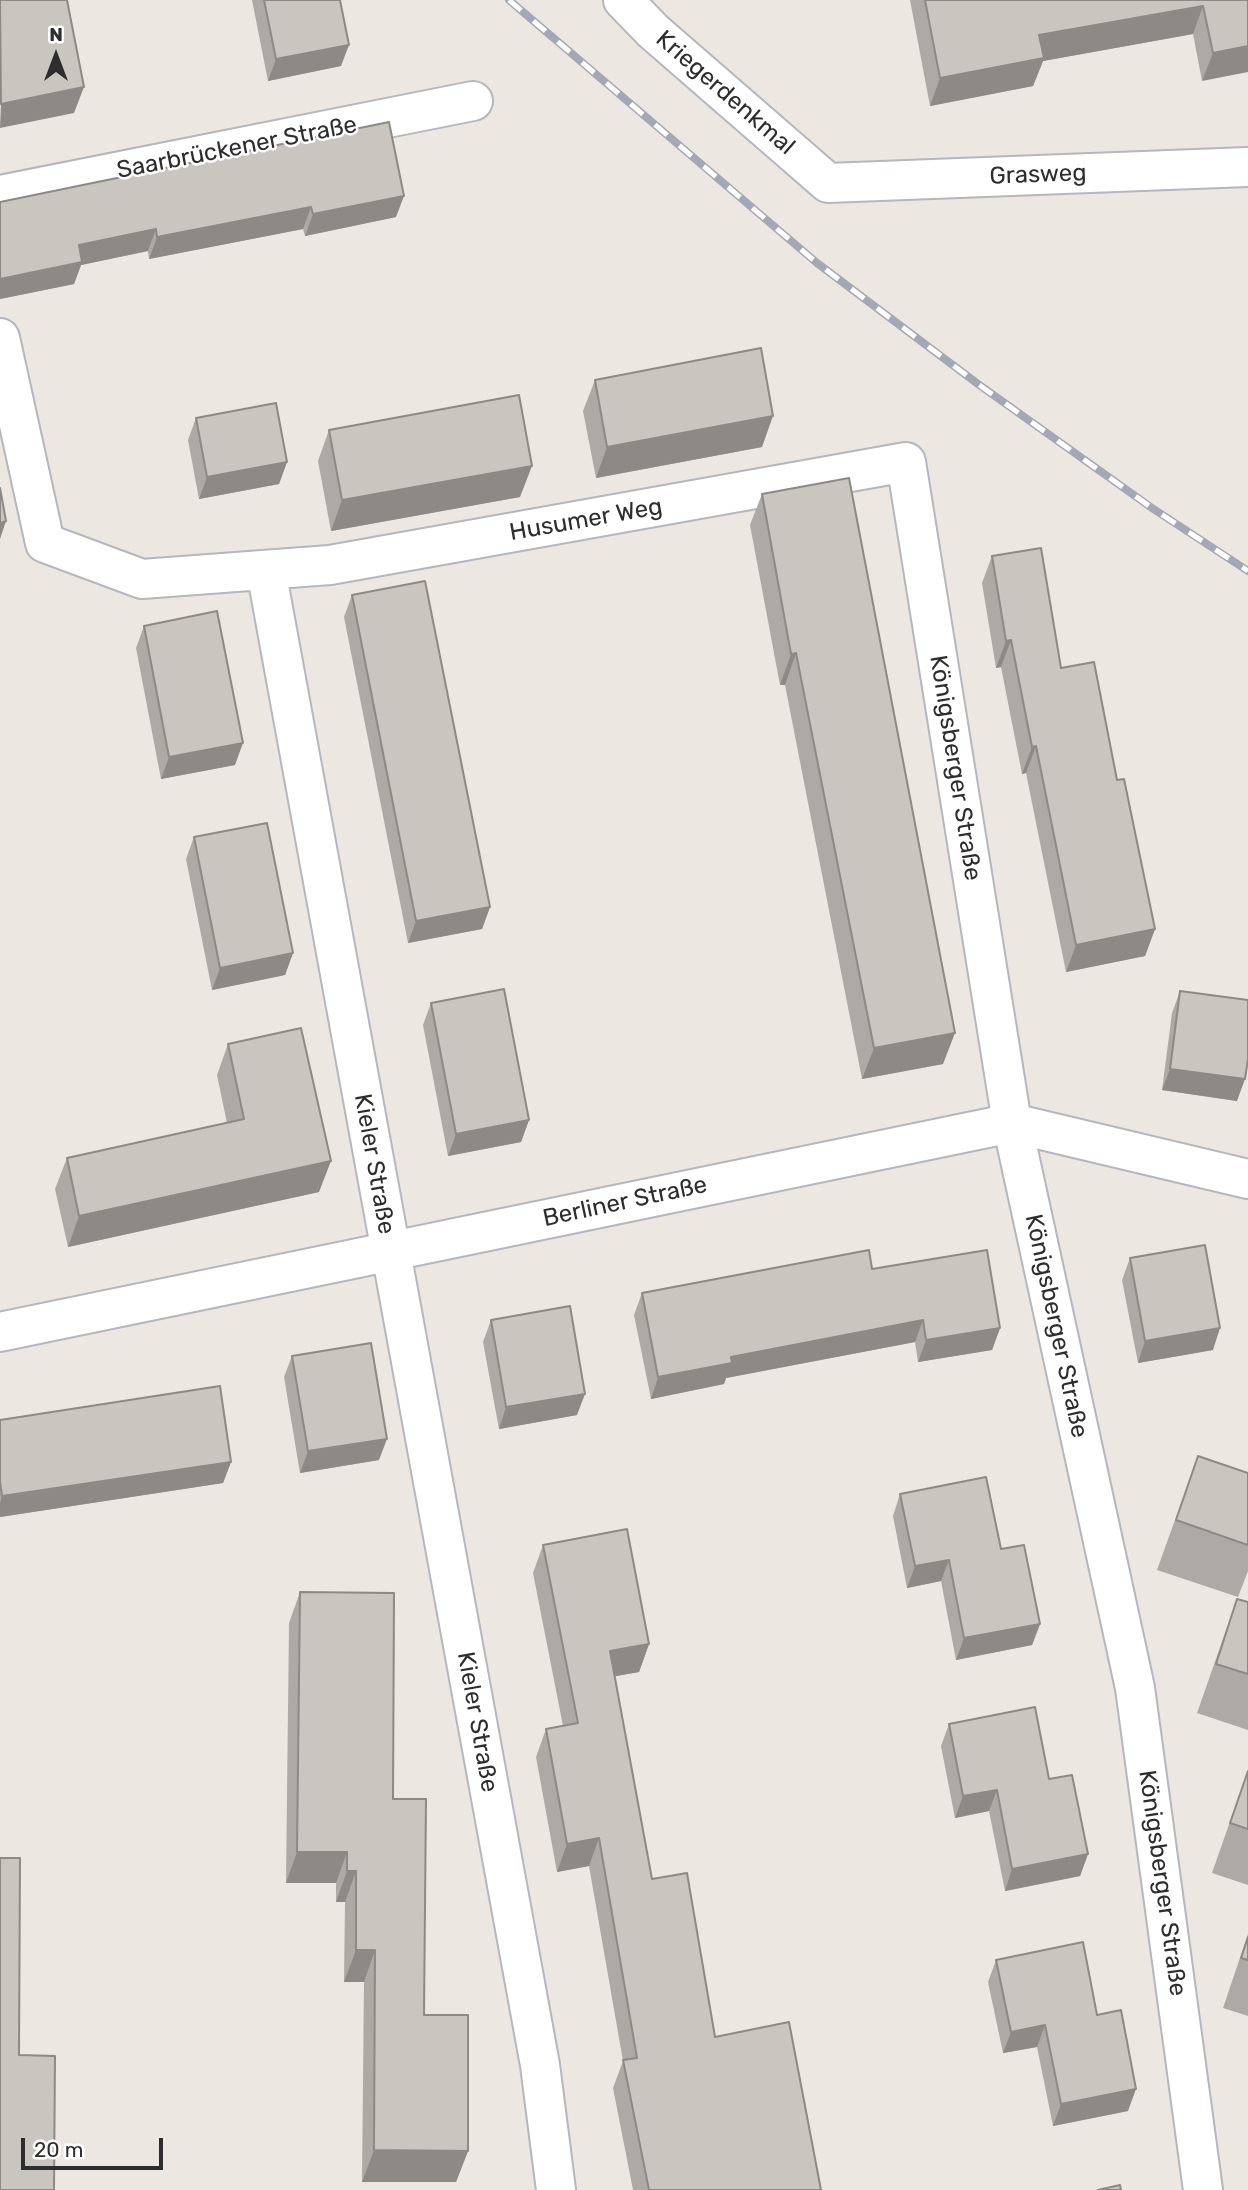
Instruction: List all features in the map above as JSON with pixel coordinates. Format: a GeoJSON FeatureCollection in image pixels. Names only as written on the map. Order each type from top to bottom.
{"type":"FeatureCollection","features":[{"type":"Feature","properties":{"kind":"street","name":"Kriegerdenkmal"},"geometry":{"type":"LineString","coordinates":[[623,0],[653,31],[828,183]]}},
{"type":"Feature","properties":{"kind":"street","name":"Saarbrückener Straße"},"geometry":{"type":"LineString","coordinates":[[0,195],[473,101]]}},
{"type":"Feature","properties":{"kind":"street","name":"Grasweg"},"geometry":{"type":"LineString","coordinates":[[828,183],[1248,167]]}},
{"type":"Feature","properties":{"kind":"street"},"geometry":{"type":"LineString","coordinates":[[0,338],[45,543],[142,579],[266,570]]}},
{"type":"Feature","properties":{"kind":"street","name":"Husumer Weg"},"geometry":{"type":"LineString","coordinates":[[266,570],[330,565],[906,463]]}},
{"type":"Feature","properties":{"kind":"street","name":"Königsberger Straße"},"geometry":{"type":"LineString","coordinates":[[906,463],[1012,1123],[1135,1688],[1203,2190]]}},
{"type":"Feature","properties":{"kind":"street","name":"Kieler Straße"},"geometry":{"type":"LineString","coordinates":[[266,570],[540,2064],[556,2190]]}},
{"type":"Feature","properties":{"kind":"street","name":"Berliner Straße"},"geometry":{"type":"LineString","coordinates":[[0,1332],[1012,1123],[1248,1179]]}},
{"type":"Feature","properties":{"kind":"building"},"geometry":{"type":"Polygon","coordinates":[[[0,0],[67,0],[84,87],[1,104],[0,0]]]}},
{"type":"Feature","properties":{"kind":"building"},"geometry":{"type":"Polygon","coordinates":[[[264,0],[340,0],[349,45],[276,59],[264,0]]]}},
{"type":"Feature","properties":{"kind":"building"},"geometry":{"type":"Polygon","coordinates":[[[925,0],[1248,0],[1248,46],[1213,53],[1203,6],[1039,35],[1044,58],[940,78],[925,0]]]}},
{"type":"Feature","properties":{"kind":"building"},"geometry":{"type":"Polygon","coordinates":[[[389,122],[404,196],[313,214],[311,207],[157,237],[156,229],[79,245],[82,262],[0,279],[0,202],[389,122]]]}},
{"type":"Feature","properties":{"kind":"building"},"geometry":{"type":"Polygon","coordinates":[[[761,348],[773,416],[607,447],[595,380],[761,348]]]}},
{"type":"Feature","properties":{"kind":"building"},"geometry":{"type":"Polygon","coordinates":[[[519,395],[532,466],[342,500],[329,430],[519,395]]]}},
{"type":"Feature","properties":{"kind":"building"},"geometry":{"type":"Polygon","coordinates":[[[276,403],[287,462],[207,477],[196,418],[276,403]]]}},
{"type":"Feature","properties":{"kind":"building"},"geometry":{"type":"Polygon","coordinates":[[[849,478],[955,1033],[874,1048],[796,653],[791,654],[762,494],[849,478]]]}},
{"type":"Feature","properties":{"kind":"building"},"geometry":{"type":"Polygon","coordinates":[[[0,488],[6,521],[0,523],[0,488]]]}},
{"type":"Feature","properties":{"kind":"building"},"geometry":{"type":"Polygon","coordinates":[[[1041,548],[1061,668],[1094,662],[1117,780],[1124,779],[1155,929],[1076,945],[1036,746],[1032,747],[1011,640],[1006,641],[992,556],[1041,548]]]}},
{"type":"Feature","properties":{"kind":"building"},"geometry":{"type":"Polygon","coordinates":[[[425,581],[490,907],[416,921],[352,595],[425,581]]]}},
{"type":"Feature","properties":{"kind":"building"},"geometry":{"type":"Polygon","coordinates":[[[217,611],[243,743],[169,757],[144,626],[217,611]]]}},
{"type":"Feature","properties":{"kind":"building"},"geometry":{"type":"Polygon","coordinates":[[[267,823],[293,953],[220,968],[194,837],[267,823]]]}},
{"type":"Feature","properties":{"kind":"building"},"geometry":{"type":"Polygon","coordinates":[[[504,989],[529,1120],[456,1134],[431,1003],[504,989]]]}},
{"type":"Feature","properties":{"kind":"building"},"geometry":{"type":"Polygon","coordinates":[[[1180,991],[1248,1000],[1248,1059],[1245,1079],[1170,1069],[1180,991]]]}},
{"type":"Feature","properties":{"kind":"building"},"geometry":{"type":"Polygon","coordinates":[[[301,1028],[331,1161],[79,1216],[67,1158],[244,1119],[228,1044],[301,1028]]]}},
{"type":"Feature","properties":{"kind":"building"},"geometry":{"type":"Polygon","coordinates":[[[1205,1245],[1220,1328],[1145,1341],[1130,1258],[1205,1245]]]}},
{"type":"Feature","properties":{"kind":"building"},"geometry":{"type":"Polygon","coordinates":[[[869,1250],[872,1269],[987,1250],[1000,1328],[926,1340],[923,1320],[731,1357],[732,1363],[658,1377],[642,1293],[869,1250]]]}},
{"type":"Feature","properties":{"kind":"building"},"geometry":{"type":"Polygon","coordinates":[[[570,1306],[585,1394],[506,1407],[491,1320],[570,1306]]]}},
{"type":"Feature","properties":{"kind":"building"},"geometry":{"type":"Polygon","coordinates":[[[371,1343],[387,1439],[308,1451],[292,1356],[371,1343]]]}},
{"type":"Feature","properties":{"kind":"building"},"geometry":{"type":"Polygon","coordinates":[[[220,1386],[231,1462],[2,1496],[0,1420],[220,1386]]]}},
{"type":"Feature","properties":{"kind":"building"},"geometry":{"type":"Polygon","coordinates":[[[1198,1456],[1248,1473],[1248,1545],[1176,1520],[1198,1456]]]}},
{"type":"Feature","properties":{"kind":"building"},"geometry":{"type":"Polygon","coordinates":[[[986,1477],[1001,1549],[1024,1545],[1040,1624],[964,1638],[949,1560],[915,1566],[900,1494],[986,1477]]]}},
{"type":"Feature","properties":{"kind":"building"},"geometry":{"type":"Polygon","coordinates":[[[627,1529],[649,1644],[610,1651],[652,1879],[687,1873],[715,2037],[789,2022],[821,2190],[649,2190],[623,2060],[637,2058],[599,1838],[567,1844],[546,1729],[578,1723],[543,1545],[627,1529]]]}},
{"type":"Feature","properties":{"kind":"building"},"geometry":{"type":"Polygon","coordinates":[[[300,1592],[394,1593],[393,1799],[426,1799],[424,2015],[468,2015],[468,2151],[374,2150],[375,1950],[356,1950],[356,1871],[347,1871],[347,1852],[297,1852],[300,1592]]]}},
{"type":"Feature","properties":{"kind":"building"},"geometry":{"type":"Polygon","coordinates":[[[1237,1599],[1248,1602],[1248,1674],[1216,1664],[1237,1599]]]}},
{"type":"Feature","properties":{"kind":"building"},"geometry":{"type":"Polygon","coordinates":[[[1035,1707],[1049,1779],[1072,1775],[1088,1854],[1012,1869],[997,1790],[963,1796],[949,1724],[1035,1707]]]}},
{"type":"Feature","properties":{"kind":"building"},"geometry":{"type":"Polygon","coordinates":[[[1248,1771],[1248,1829],[1230,1823],[1248,1771]]]}},
{"type":"Feature","properties":{"kind":"building"},"geometry":{"type":"Polygon","coordinates":[[[0,1858],[20,1858],[19,2055],[55,2056],[54,2190],[0,2190],[0,1858]]]}},
{"type":"Feature","properties":{"kind":"building"},"geometry":{"type":"Polygon","coordinates":[[[1248,1937],[1248,1960],[1241,1958],[1248,1937]]]}},
{"type":"Feature","properties":{"kind":"building"},"geometry":{"type":"Polygon","coordinates":[[[1083,1942],[1097,2015],[1121,2010],[1136,2089],[1061,2104],[1045,2025],[1011,2032],[996,1960],[1083,1942]]]}},
{"type":"Feature","properties":{"kind":"building"},"geometry":{"type":"Polygon","coordinates":[[[1120,2185],[1121,2190],[1098,2190],[1120,2185]]]}},
{"type":"Feature","properties":{"kind":"railway"},"geometry":{"type":"LineString","coordinates":[[509,0],[817,263],[978,384],[1152,508],[1248,571]]}}]}
